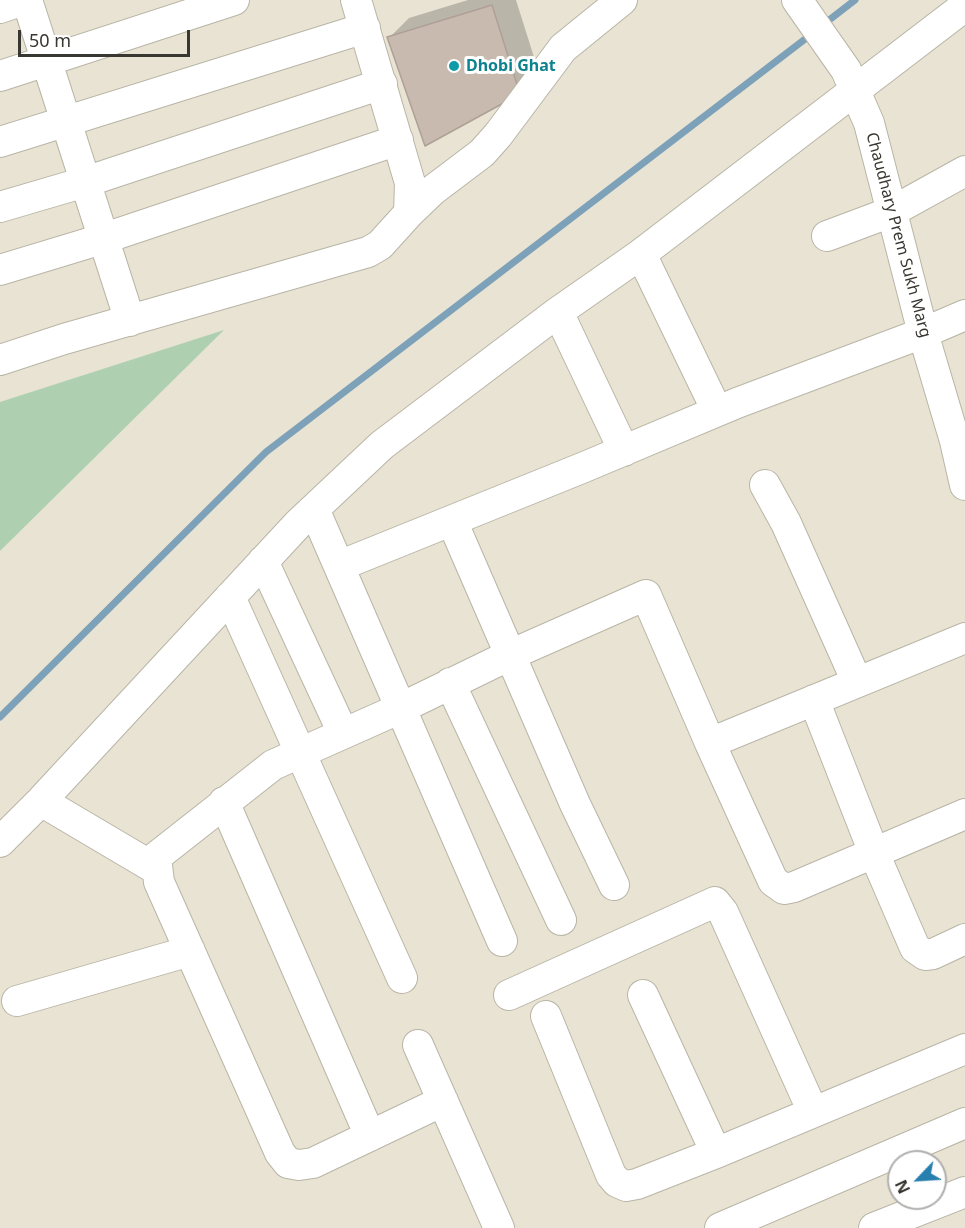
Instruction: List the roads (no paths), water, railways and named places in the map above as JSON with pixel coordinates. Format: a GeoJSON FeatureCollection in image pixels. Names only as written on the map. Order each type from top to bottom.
{"type":"FeatureCollection","features":[{"type":"Feature","properties":{"kind":"street"},"geometry":{"type":"LineString","coordinates":[[0,8],[23,0]]}},
{"type":"Feature","properties":{"kind":"street"},"geometry":{"type":"LineString","coordinates":[[27,0],[130,321]]}},
{"type":"Feature","properties":{"kind":"street"},"geometry":{"type":"LineString","coordinates":[[0,76],[234,0]]}},
{"type":"Feature","properties":{"kind":"street"},"geometry":{"type":"LineString","coordinates":[[0,360],[368,252],[380,245],[434,190],[482,153],[563,48],[622,0]]}},
{"type":"Feature","properties":{"kind":"street","name":"Chaudhary Prem Sukh Marg"},"geometry":{"type":"LineString","coordinates":[[797,0],[850,80],[869,123],[923,333],[960,439],[965,485]]}},
{"type":"Feature","properties":{"kind":"street"},"geometry":{"type":"LineString","coordinates":[[0,842],[41,801],[263,561],[382,445],[558,312],[641,254],[850,80],[965,6]]}},
{"type":"Feature","properties":{"kind":"street"},"geometry":{"type":"LineString","coordinates":[[0,142],[66,121],[361,14],[410,183],[409,213]]}},
{"type":"Feature","properties":{"kind":"street"},"geometry":{"type":"LineString","coordinates":[[0,207],[85,182],[382,84]]}},
{"type":"Feature","properties":{"kind":"street"},"geometry":{"type":"LineString","coordinates":[[0,270],[102,239],[398,140]]}},
{"type":"Feature","properties":{"kind":"street"},"geometry":{"type":"LineString","coordinates":[[827,236],[891,212],[965,171]]}},
{"type":"Feature","properties":{"kind":"street"},"geometry":{"type":"LineString","coordinates":[[641,254],[717,411]]}},
{"type":"Feature","properties":{"kind":"street"},"geometry":{"type":"LineString","coordinates":[[558,312],[624,451]]}},
{"type":"Feature","properties":{"kind":"street"},"geometry":{"type":"LineString","coordinates":[[339,566],[717,411],[965,315]]}},
{"type":"Feature","properties":{"kind":"street"},"geometry":{"type":"LineString","coordinates":[[765,485],[786,523],[857,682]]}},
{"type":"Feature","properties":{"kind":"street"},"geometry":{"type":"LineString","coordinates":[[314,509],[502,941]]}},
{"type":"Feature","properties":{"kind":"street"},"geometry":{"type":"LineString","coordinates":[[452,521],[575,804],[614,885]]}},
{"type":"Feature","properties":{"kind":"street"},"geometry":{"type":"LineString","coordinates":[[263,561],[343,733]]}},
{"type":"Feature","properties":{"kind":"street"},"geometry":{"type":"LineString","coordinates":[[443,1101],[313,1163],[299,1165],[288,1163],[280,1153],[159,882],[156,857],[273,765],[401,708],[510,655],[646,595],[773,881],[779,886],[784,889],[794,886],[965,814]]}},
{"type":"Feature","properties":{"kind":"street"},"geometry":{"type":"LineString","coordinates":[[230,597],[402,978]]}},
{"type":"Feature","properties":{"kind":"street"},"geometry":{"type":"LineString","coordinates":[[710,743],[965,638]]}},
{"type":"Feature","properties":{"kind":"street"},"geometry":{"type":"LineString","coordinates":[[450,683],[561,920]]}},
{"type":"Feature","properties":{"kind":"street"},"geometry":{"type":"LineString","coordinates":[[814,700],[874,853],[915,948],[925,955],[933,954],[965,939]]}},
{"type":"Feature","properties":{"kind":"street"},"geometry":{"type":"LineString","coordinates":[[41,801],[156,869]]}},
{"type":"Feature","properties":{"kind":"street"},"geometry":{"type":"LineString","coordinates":[[224,802],[370,1136]]}},
{"type":"Feature","properties":{"kind":"street"},"geometry":{"type":"LineString","coordinates":[[508,994],[715,902],[723,912],[813,1112]]}},
{"type":"Feature","properties":{"kind":"street"},"geometry":{"type":"LineString","coordinates":[[17,1001],[190,951]]}},
{"type":"Feature","properties":{"kind":"street"},"geometry":{"type":"LineString","coordinates":[[643,995],[716,1154]]}},
{"type":"Feature","properties":{"kind":"street"},"geometry":{"type":"LineString","coordinates":[[546,1016],[611,1175],[617,1182],[626,1186],[637,1184],[716,1154],[965,1049]]}},
{"type":"Feature","properties":{"kind":"street"},"geometry":{"type":"LineString","coordinates":[[418,1045],[443,1101],[488,1224]]}},
{"type":"Feature","properties":{"kind":"street"},"geometry":{"type":"LineString","coordinates":[[720,1228],[965,1123]]}},
{"type":"Feature","properties":{"kind":"street"},"geometry":{"type":"LineString","coordinates":[[874,1228],[965,1192]]}},
{"type":"Feature","properties":{"kind":"waterway"},"geometry":{"type":"LineString","coordinates":[[824,24],[855,0]]}},
{"type":"Feature","properties":{"kind":"waterway"},"geometry":{"type":"LineString","coordinates":[[0,717],[266,452],[813,33]]}},
{"type":"Feature","properties":{"kind":"place","name":"Dhobi Ghat"},"geometry":{"type":"Point","coordinates":[454,66]}}]}
